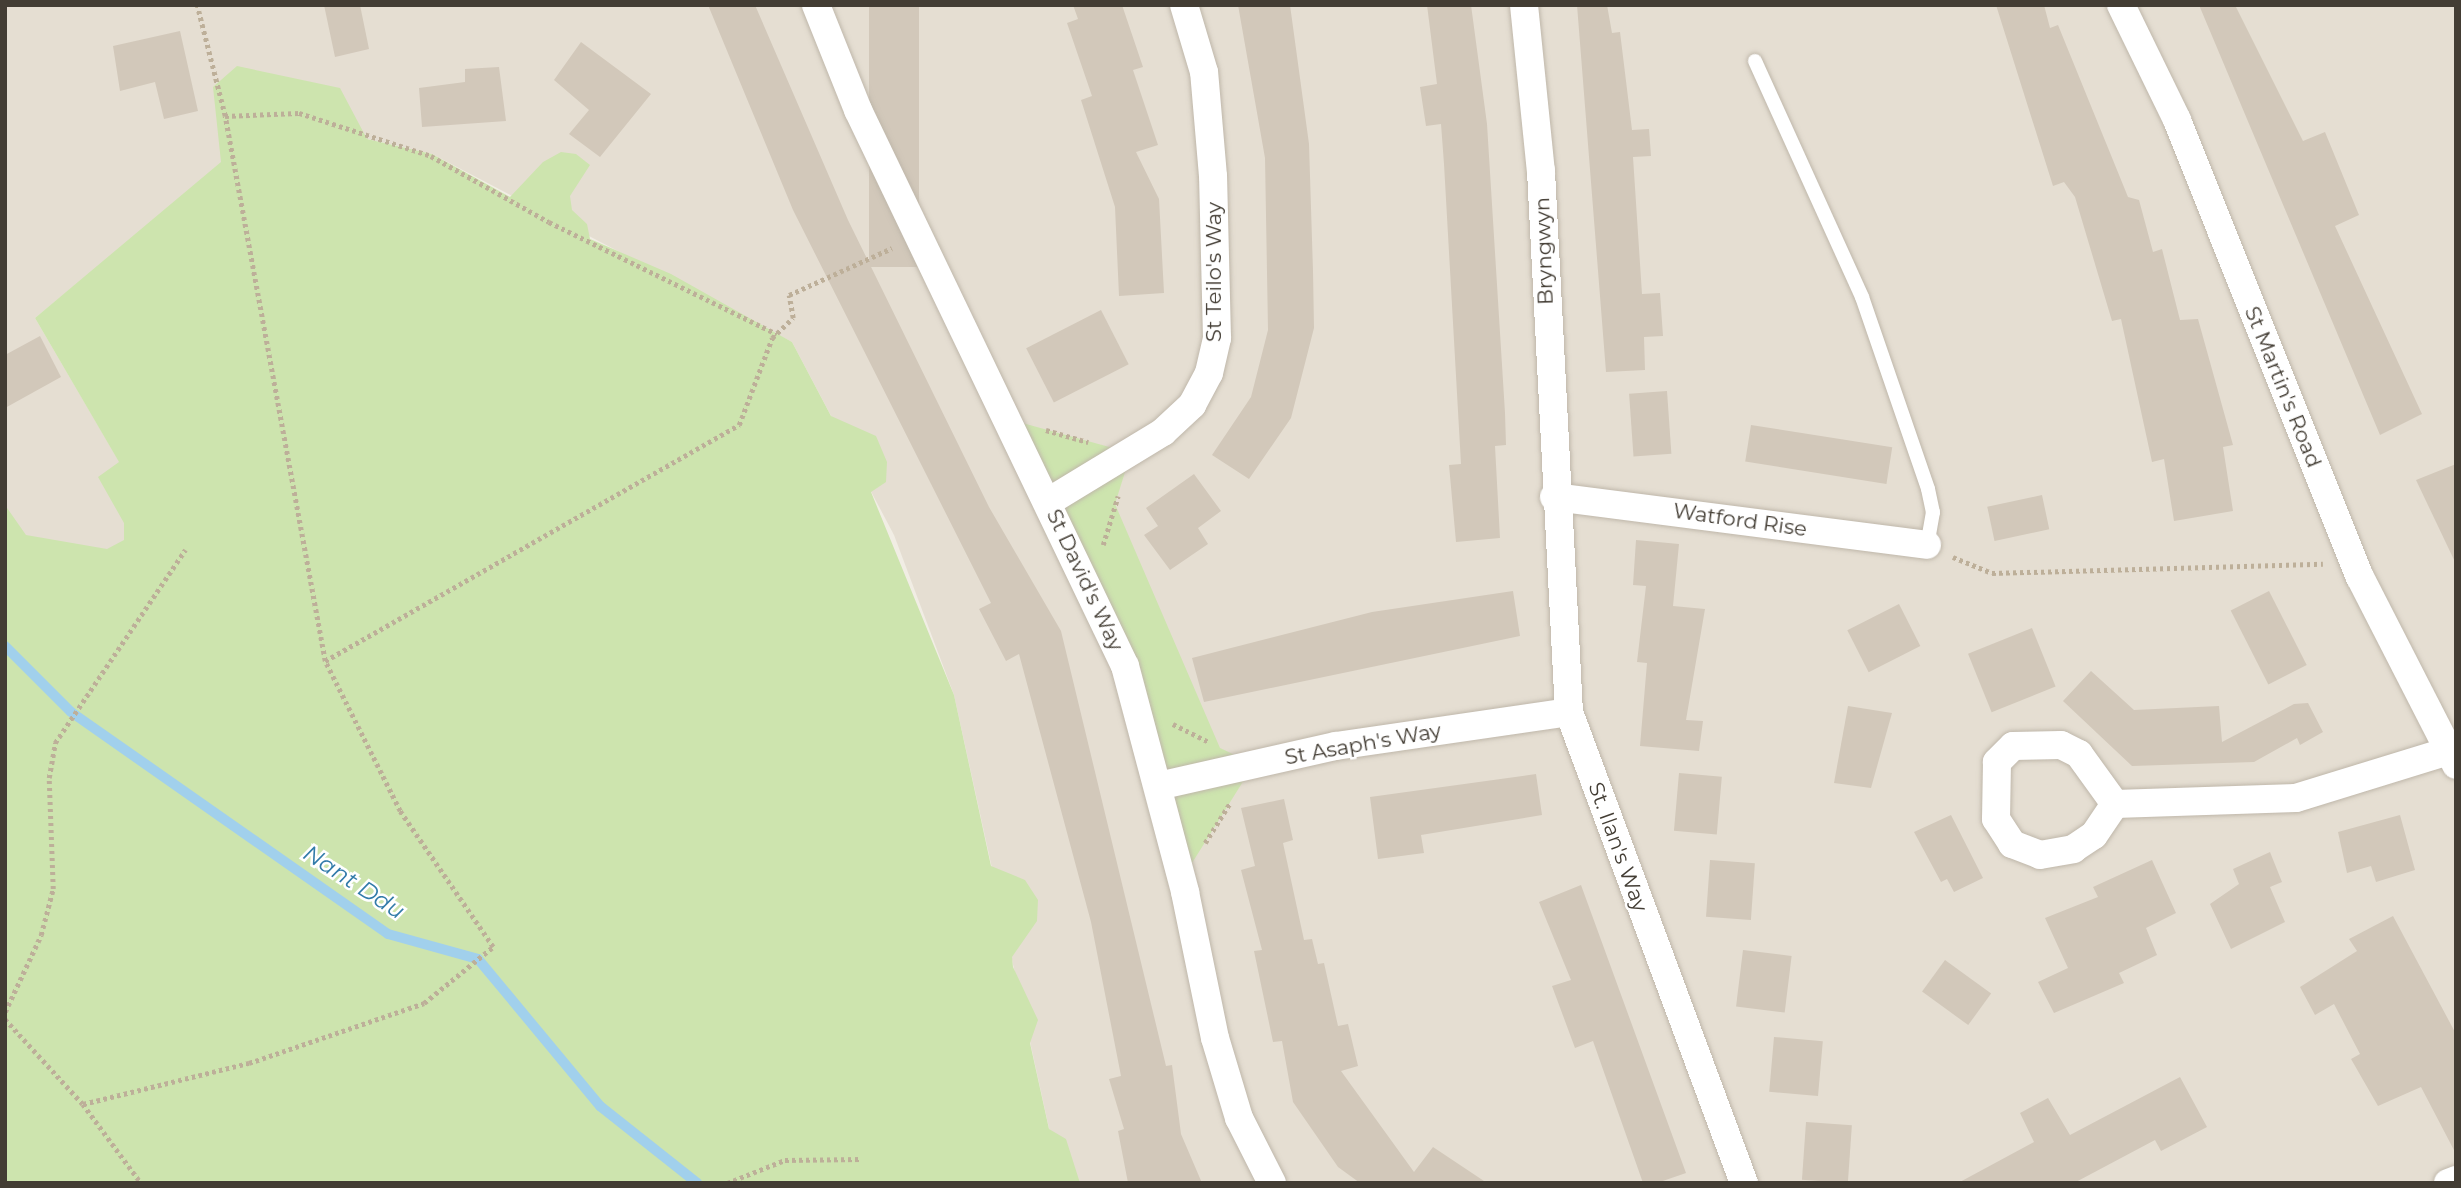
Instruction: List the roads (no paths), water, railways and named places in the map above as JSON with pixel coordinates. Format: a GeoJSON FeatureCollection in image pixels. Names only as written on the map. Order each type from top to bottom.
{"type":"FeatureCollection","features":[{"type":"Feature","properties":{"kind":"street","name":"St David's Way"},"geometry":{"type":"LineString","coordinates":[[816,5],[918,237],[1125,666],[1158,786],[1216,1038],[1239,1118],[1272,1183]]}},
{"type":"Feature","properties":{"kind":"street","name":"St Teilo's Way"},"geometry":{"type":"LineString","coordinates":[[1048,502],[1163,432],[1192,405],[1209,373],[1217,338],[1213,176],[1203,72],[1184,5]]}},
{"type":"Feature","properties":{"kind":"street","name":"Bryngwyn"},"geometry":{"type":"LineString","coordinates":[[1524,5],[1541,172],[1554,497]]}},
{"type":"Feature","properties":{"kind":"street","name":"St Martin's Road"},"geometry":{"type":"LineString","coordinates":[[2121,5],[2177,120],[2354,563],[2452,758]]}},
{"type":"Feature","properties":{"kind":"street","name":"Watford Rise"},"geometry":{"type":"LineString","coordinates":[[1554,497],[1927,545]]}},
{"type":"Feature","properties":{"kind":"street","name":"St. Ilan's Way"},"geometry":{"type":"LineString","coordinates":[[1554,497],[1569,712],[1744,1183]]}},
{"type":"Feature","properties":{"kind":"street","name":"St Asaph's Way"},"geometry":{"type":"LineString","coordinates":[[1158,786],[1336,746],[1569,712]]}},
{"type":"Feature","properties":{"kind":"street"},"geometry":{"type":"LineString","coordinates":[[2061,745],[2086,762],[2115,804],[2094,835],[2073,849],[2040,855],[2012,844],[1996,819],[1997,762],[2013,746],[2061,745]]}},
{"type":"Feature","properties":{"kind":"street"},"geometry":{"type":"LineString","coordinates":[[2115,804],[2296,798],[2452,758]]}},
{"type":"Feature","properties":{"kind":"street"},"geometry":{"type":"LineString","coordinates":[[2448,1183],[2456,1180]]}},
{"type":"Feature","properties":{"kind":"lane"},"geometry":{"type":"LineString","coordinates":[[1755,61],[1862,298],[1928,489],[1933,512],[1927,545]]}},
{"type":"Feature","properties":{"kind":"waterway","name":"Nant Ddu"},"geometry":{"type":"LineString","coordinates":[[5,646],[71,712],[388,934],[478,959],[600,1106],[697,1183]]}}]}
